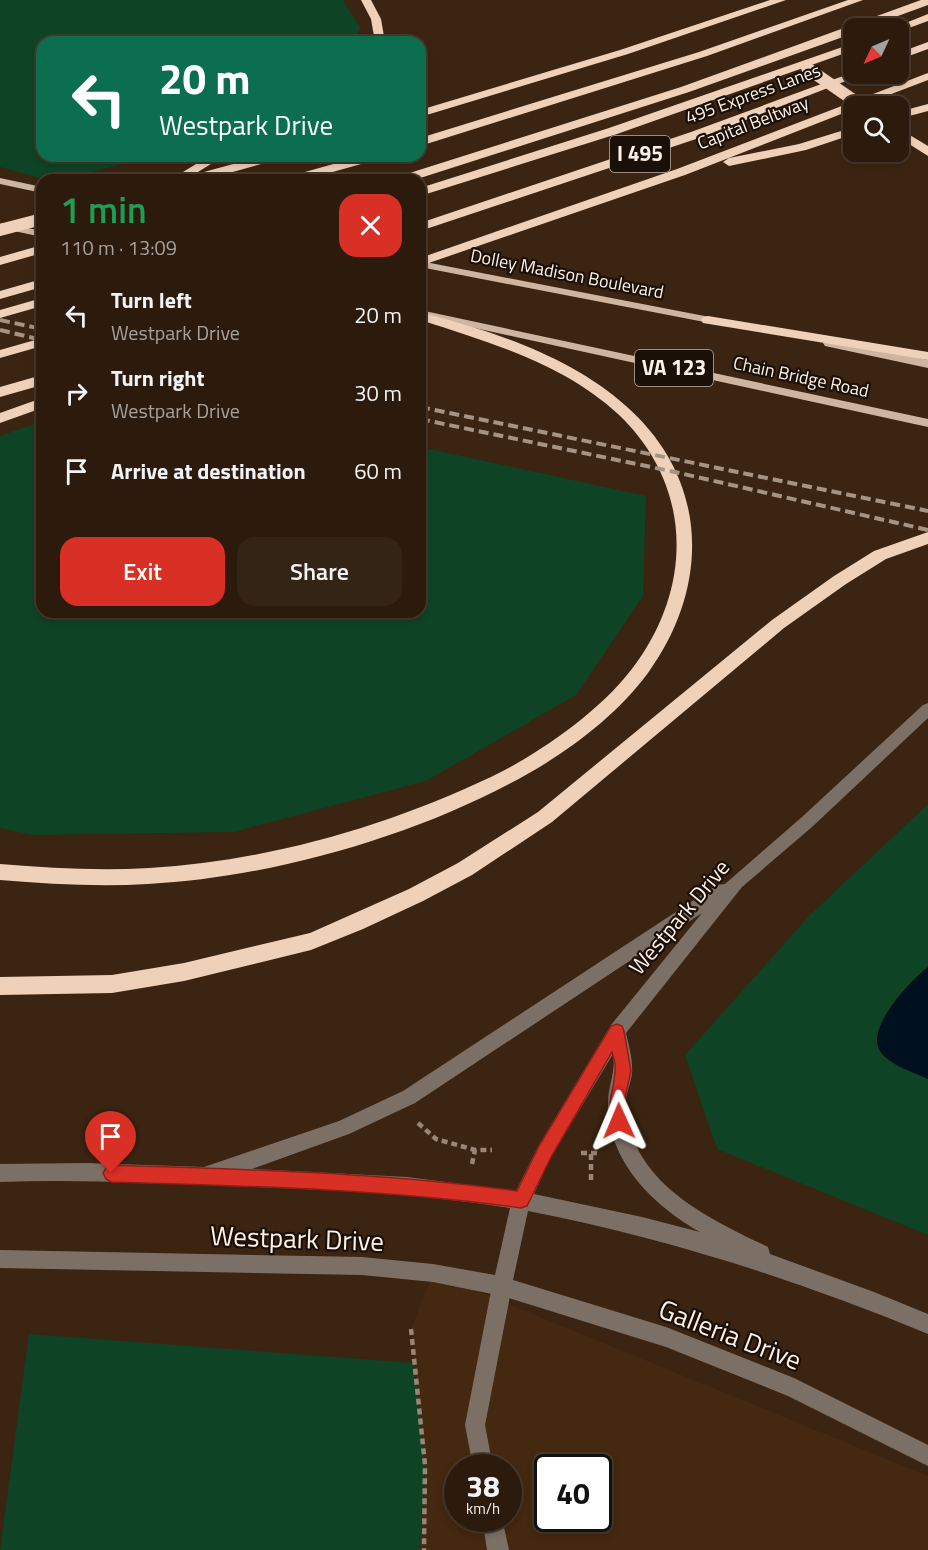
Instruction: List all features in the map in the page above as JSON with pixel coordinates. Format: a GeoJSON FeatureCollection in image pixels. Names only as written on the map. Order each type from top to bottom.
{"type":"FeatureCollection","features":[{"type":"Feature","properties":{"kind":"highway"},"geometry":{"type":"LineString","coordinates":[[366,0],[376,20],[379,36]]}},
{"type":"Feature","properties":{"kind":"highway"},"geometry":{"type":"LineString","coordinates":[[426,112],[624,52],[781,0]]}},
{"type":"Feature","properties":{"kind":"highway"},"geometry":{"type":"LineString","coordinates":[[426,140],[703,54],[858,0]]}},
{"type":"Feature","properties":{"kind":"highway"},"geometry":{"type":"LineString","coordinates":[[884,18],[928,1]]}},
{"type":"Feature","properties":{"kind":"highway"},"geometry":{"type":"LineString","coordinates":[[909,25],[928,17]]}},
{"type":"Feature","properties":{"kind":"highway"},"geometry":{"type":"LineString","coordinates":[[421,174],[548,135],[787,55],[843,34]]}},
{"type":"Feature","properties":{"kind":"highway"},"geometry":{"type":"LineString","coordinates":[[909,53],[928,45]]}},
{"type":"Feature","properties":{"kind":"highway"},"geometry":{"type":"LineString","coordinates":[[426,190],[804,67],[843,51]]}},
{"type":"Feature","properties":{"kind":"highway"},"geometry":{"type":"LineString","coordinates":[[787,55],[847,96]]}},
{"type":"Feature","properties":{"kind":"highway","name":"Capital Beltway"},"geometry":{"type":"LineString","coordinates":[[426,261],[681,172],[928,76]]}},
{"type":"Feature","properties":{"kind":"highway","name":"495 Express Lanes"},"geometry":{"type":"LineString","coordinates":[[426,225],[695,135],[843,80]]}},
{"type":"Feature","properties":{"kind":"highway"},"geometry":{"type":"LineString","coordinates":[[909,113],[928,108]]}},
{"type":"Feature","properties":{"kind":"highway"},"geometry":{"type":"LineString","coordinates":[[681,172],[802,147],[843,134]]}},
{"type":"Feature","properties":{"kind":"highway"},"geometry":{"type":"LineString","coordinates":[[909,139],[928,152]]}},
{"type":"Feature","properties":{"kind":"highway"},"geometry":{"type":"LineString","coordinates":[[186,174],[208,162]]}},
{"type":"Feature","properties":{"kind":"highway"},"geometry":{"type":"LineString","coordinates":[[211,174],[254,162]]}},
{"type":"Feature","properties":{"kind":"highway"},"geometry":{"type":"LineString","coordinates":[[312,174],[354,162]]}},
{"type":"Feature","properties":{"kind":"highway"},"geometry":{"type":"LineString","coordinates":[[0,230],[36,221]]}},
{"type":"Feature","properties":{"kind":"highway"},"geometry":{"type":"LineString","coordinates":[[0,261],[36,251]]}},
{"type":"Feature","properties":{"kind":"highway"},"geometry":{"type":"LineString","coordinates":[[0,295],[36,285]]}},
{"type":"Feature","properties":{"kind":"highway"},"geometry":{"type":"LineString","coordinates":[[0,314],[36,304]]}},
{"type":"Feature","properties":{"kind":"highway"},"geometry":{"type":"LineString","coordinates":[[0,872],[152,876],[288,855],[403,822],[504,778],[545,753],[615,698],[642,668],[676,607],[684,567],[686,531],[682,500],[672,475],[626,412],[570,372],[533,354],[426,317]]}},
{"type":"Feature","properties":{"kind":"highway"},"geometry":{"type":"LineString","coordinates":[[708,320],[928,356]]}},
{"type":"Feature","properties":{"kind":"highway"},"geometry":{"type":"LineString","coordinates":[[0,354],[36,344]]}},
{"type":"Feature","properties":{"kind":"highway"},"geometry":{"type":"LineString","coordinates":[[0,392],[36,382]]}},
{"type":"Feature","properties":{"kind":"highway"},"geometry":{"type":"LineString","coordinates":[[0,418],[36,406]]}},
{"type":"Feature","properties":{"kind":"highway"},"geometry":{"type":"LineString","coordinates":[[0,986],[112,984],[184,972],[311,941],[406,900],[465,869],[545,817],[778,624],[840,580],[880,555],[928,538]]}},
{"type":"Feature","properties":{"kind":"main road"},"geometry":{"type":"LineString","coordinates":[[0,181],[36,189]]}},
{"type":"Feature","properties":{"kind":"main road"},"geometry":{"type":"LineString","coordinates":[[0,225],[36,233]]}},
{"type":"Feature","properties":{"kind":"main road","name":"Dolley Madison Boulevard"},"geometry":{"type":"LineString","coordinates":[[426,264],[708,320]]}},
{"type":"Feature","properties":{"kind":"main road","name":"Chain Bridge Road"},"geometry":{"type":"LineString","coordinates":[[426,316],[928,423]]}},
{"type":"Feature","properties":{"kind":"main road","name":"Chain Bridge Road"},"geometry":{"type":"LineString","coordinates":[[708,320],[928,364]]}},
{"type":"Feature","properties":{"kind":"street","name":"Westpark Drive"},"geometry":{"type":"LineString","coordinates":[[0,1259],[362,1266],[434,1273],[502,1286],[521,1200],[545,1151],[617,1031],[736,882],[807,822],[928,709]]}},
{"type":"Feature","properties":{"kind":"street"},"geometry":{"type":"LineString","coordinates":[[200,1176],[263,1157],[343,1128],[409,1097],[736,882]]}},
{"type":"Feature","properties":{"kind":"street"},"geometry":{"type":"LineString","coordinates":[[617,1031],[624,1071],[617,1098],[619,1121],[625,1148],[640,1173],[664,1198],[701,1225],[804,1276]]}},
{"type":"Feature","properties":{"kind":"street"},"geometry":{"type":"LineString","coordinates":[[0,1173],[200,1176],[403,1186],[521,1200],[591,1214],[687,1239],[804,1276],[928,1324]]}},
{"type":"Feature","properties":{"kind":"street"},"geometry":{"type":"LineString","coordinates":[[481,1454],[475,1425],[502,1286]]}},
{"type":"Feature","properties":{"kind":"street","name":"Galleria Drive"},"geometry":{"type":"LineString","coordinates":[[502,1286],[666,1337],[795,1388],[928,1456]]}},
{"type":"Feature","properties":{"kind":"street"},"geometry":{"type":"LineString","coordinates":[[495,1532],[498,1550]]}},
{"type":"Feature","properties":{"kind":"path"},"geometry":{"type":"LineString","coordinates":[[415,1120],[436,1139],[475,1150],[492,1150]]}},
{"type":"Feature","properties":{"kind":"path"},"geometry":{"type":"LineString","coordinates":[[472,1164],[475,1150]]}},
{"type":"Feature","properties":{"kind":"path"},"geometry":{"type":"LineString","coordinates":[[581,1153],[591,1154],[591,1184]]}},
{"type":"Feature","properties":{"kind":"path"},"geometry":{"type":"LineString","coordinates":[[411,1329],[425,1465],[424,1550]]}},
{"type":"Feature","properties":{"kind":"shaded area"},"geometry":{"type":"Polygon","coordinates":[[[433,1273],[928,1476],[928,1550],[420,1550],[425,1465],[411,1329],[433,1273]]]}},
{"type":"Feature","properties":{"kind":"green space"},"geometry":{"type":"Polygon","coordinates":[[[0,0],[343,0],[360,27],[358,36],[36,36],[36,162],[131,162],[83,174],[36,174],[36,177],[0,167],[0,0]]]}},
{"type":"Feature","properties":{"kind":"green space"},"geometry":{"type":"Polygon","coordinates":[[[36,423],[36,618],[426,618],[426,448],[646,496],[643,596],[576,695],[426,781],[233,832],[32,835],[0,828],[0,436],[36,423]]]}},
{"type":"Feature","properties":{"kind":"green space"},"geometry":{"type":"Polygon","coordinates":[[[928,804],[928,967],[899,996],[878,1032],[908,1070],[928,1079],[928,1235],[717,1149],[685,1055],[809,916],[928,804]]]}},
{"type":"Feature","properties":{"kind":"green space"},"geometry":{"type":"Polygon","coordinates":[[[29,1334],[414,1363],[425,1465],[420,1550],[0,1550],[29,1334]]]}},
{"type":"Feature","properties":{"kind":"water"},"geometry":{"type":"Polygon","coordinates":[[[928,967],[928,1079],[889,1060],[880,1051],[877,1041],[884,1018],[892,1005],[911,982],[928,967]]]}},
{"type":"Feature","properties":{"kind":"railway"},"geometry":{"type":"LineString","coordinates":[[0,320],[36,328]]}},
{"type":"Feature","properties":{"kind":"railway"},"geometry":{"type":"LineString","coordinates":[[0,330],[36,339]]}},
{"type":"Feature","properties":{"kind":"railway"},"geometry":{"type":"LineString","coordinates":[[426,408],[928,511]]}},
{"type":"Feature","properties":{"kind":"railway"},"geometry":{"type":"LineString","coordinates":[[426,420],[675,472],[928,530]]}},
{"type":"Feature","properties":{"kind":"route"},"geometry":{"type":"LineString","coordinates":[[111,1173],[338,1181],[465,1192],[521,1200],[545,1151],[617,1031],[624,1071],[617,1098],[619,1121]]}}]}
